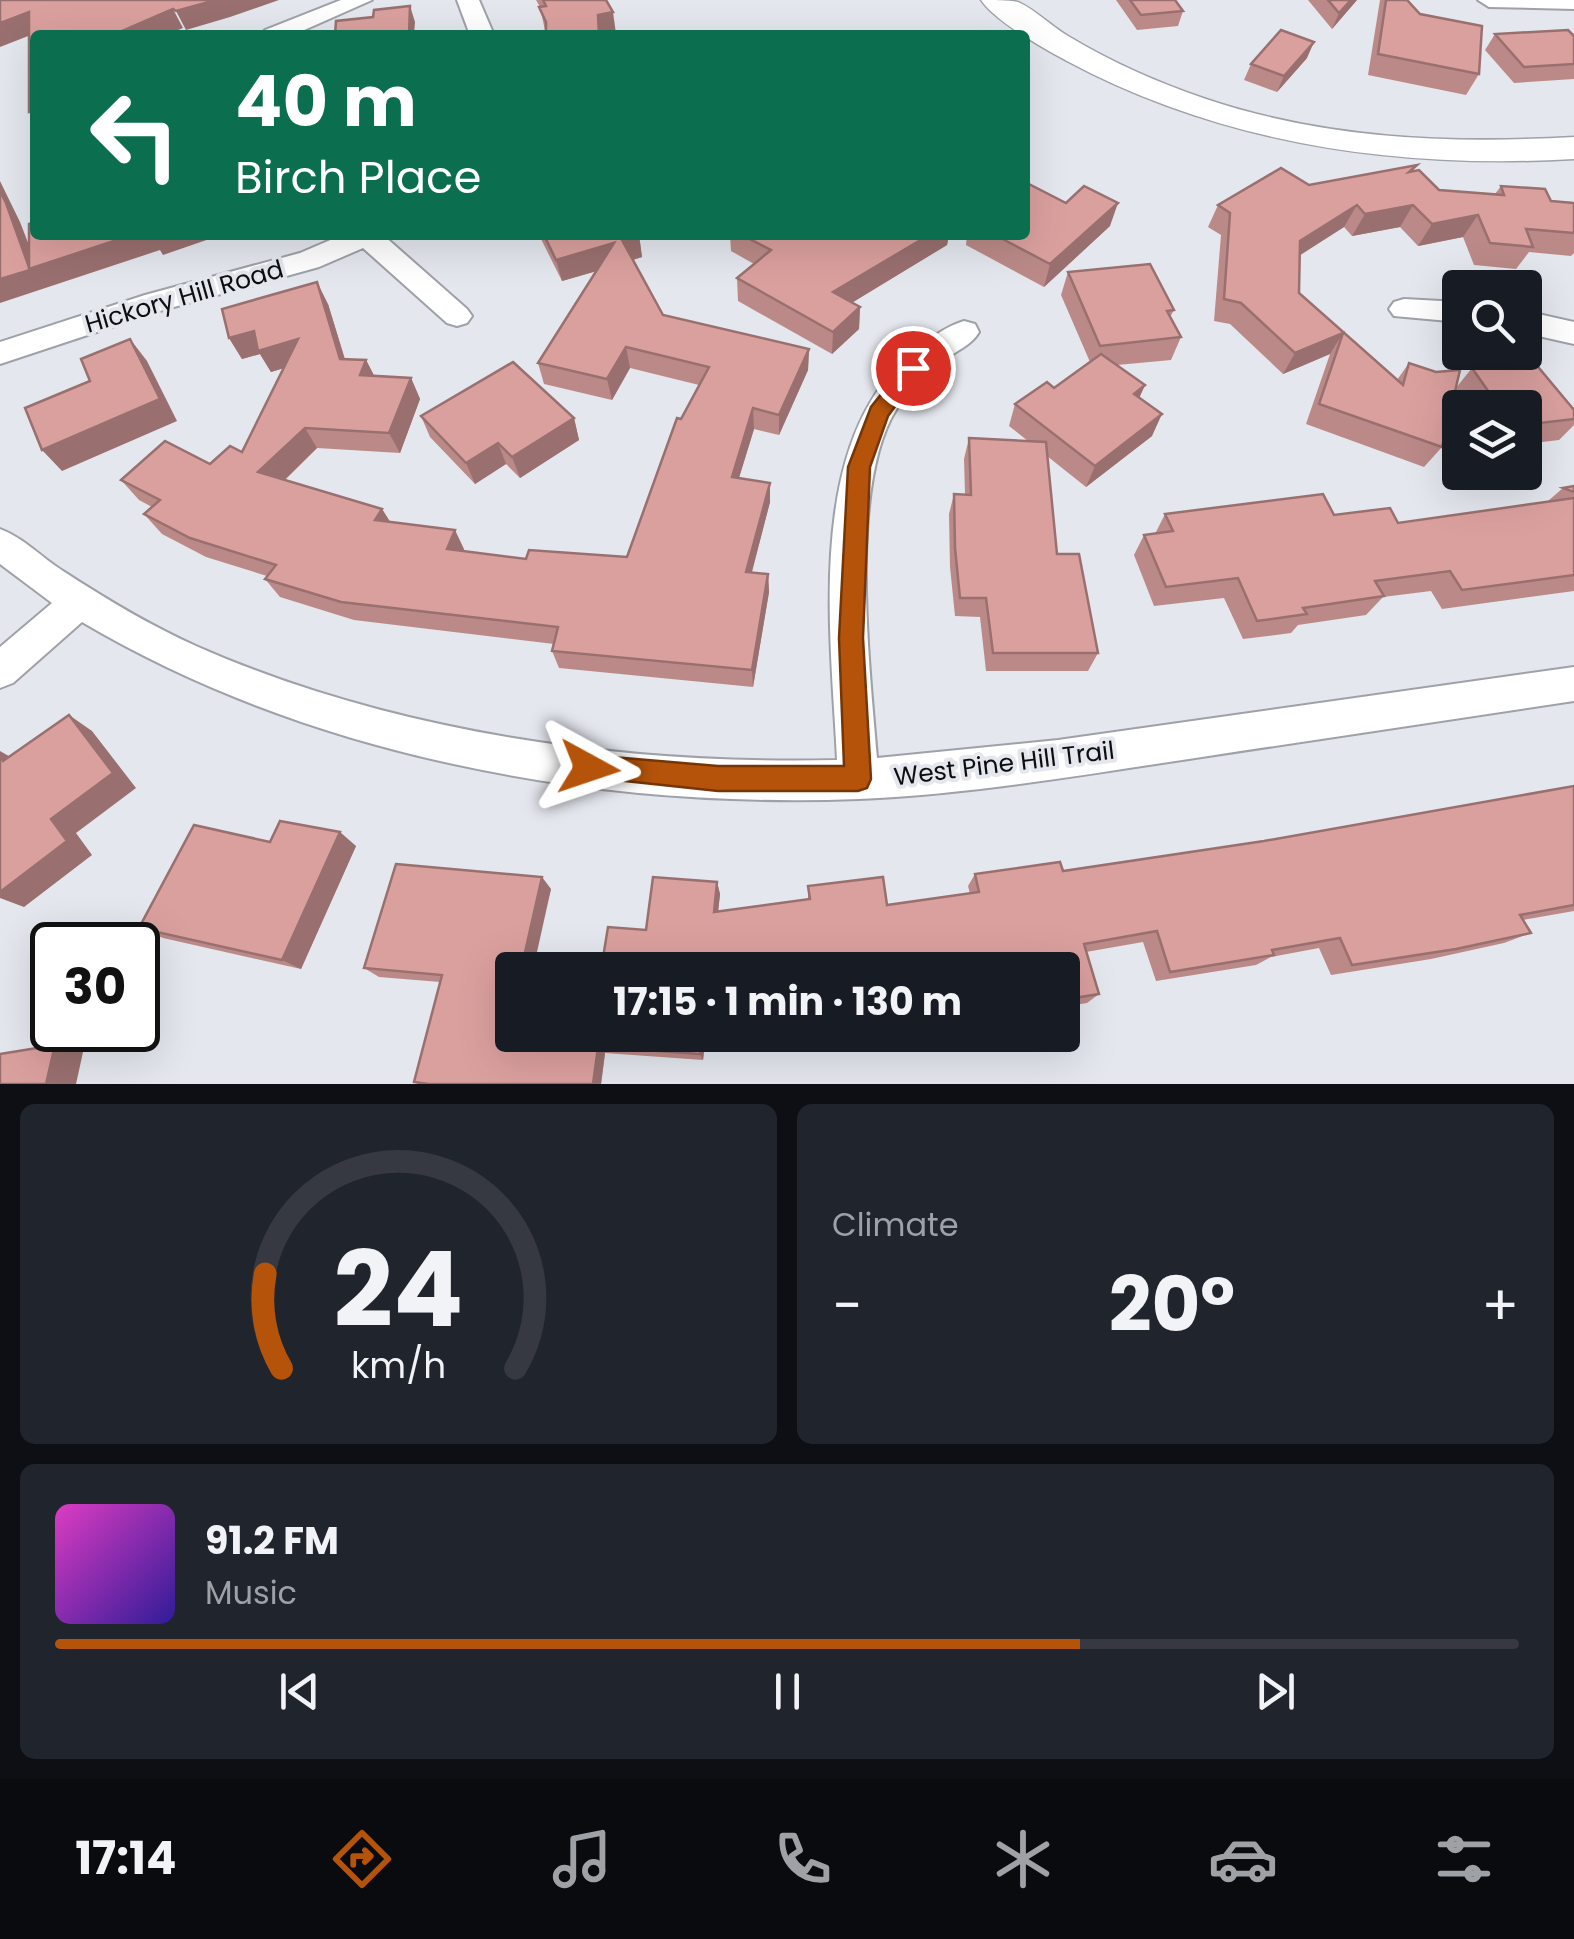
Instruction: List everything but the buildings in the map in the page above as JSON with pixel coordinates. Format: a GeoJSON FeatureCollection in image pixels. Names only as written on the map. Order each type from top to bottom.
{"type":"FeatureCollection","features":[{"type":"Feature","properties":{"kind":"street"},"geometry":{"type":"LineString","coordinates":[[285,30],[361,0]]}},
{"type":"Feature","properties":{"kind":"street"},"geometry":{"type":"LineString","coordinates":[[468,0],[480,30]]}},
{"type":"Feature","properties":{"kind":"street"},"geometry":{"type":"LineString","coordinates":[[996,0],[1055,43],[1119,76],[1194,105],[1256,123],[1345,141],[1436,151],[1574,148]]}},
{"type":"Feature","properties":{"kind":"street"},"geometry":{"type":"LineString","coordinates":[[1489,0],[1574,2]]}},
{"type":"Feature","properties":{"kind":"street","name":"Hickory Hill Road"},"geometry":{"type":"LineString","coordinates":[[0,353],[155,302],[309,260],[355,240]]}},
{"type":"Feature","properties":{"kind":"street"},"geometry":{"type":"LineString","coordinates":[[373,240],[457,316]]}},
{"type":"Feature","properties":{"kind":"street"},"geometry":{"type":"LineString","coordinates":[[1404,308],[1442,311]]}},
{"type":"Feature","properties":{"kind":"street"},"geometry":{"type":"LineString","coordinates":[[1542,326],[1574,333]]}},
{"type":"Feature","properties":{"kind":"street"},"geometry":{"type":"LineString","coordinates":[[858,779],[851,638],[854,515],[863,448],[878,413],[900,382],[913,368],[964,332]]}},
{"type":"Feature","properties":{"kind":"street","name":"West Pine Hill Trail"},"geometry":{"type":"LineString","coordinates":[[0,544],[78,603],[165,649],[264,691],[348,718],[465,747],[589,768],[718,778],[858,779],[994,768],[1574,684]]}},
{"type":"Feature","properties":{"kind":"street"},"geometry":{"type":"LineString","coordinates":[[0,672],[78,603]]}},
{"type":"Feature","properties":{"kind":"route"},"geometry":{"type":"LineString","coordinates":[[589,768],[718,778],[858,779],[851,638],[859,467],[878,413],[913,368]]}}]}
